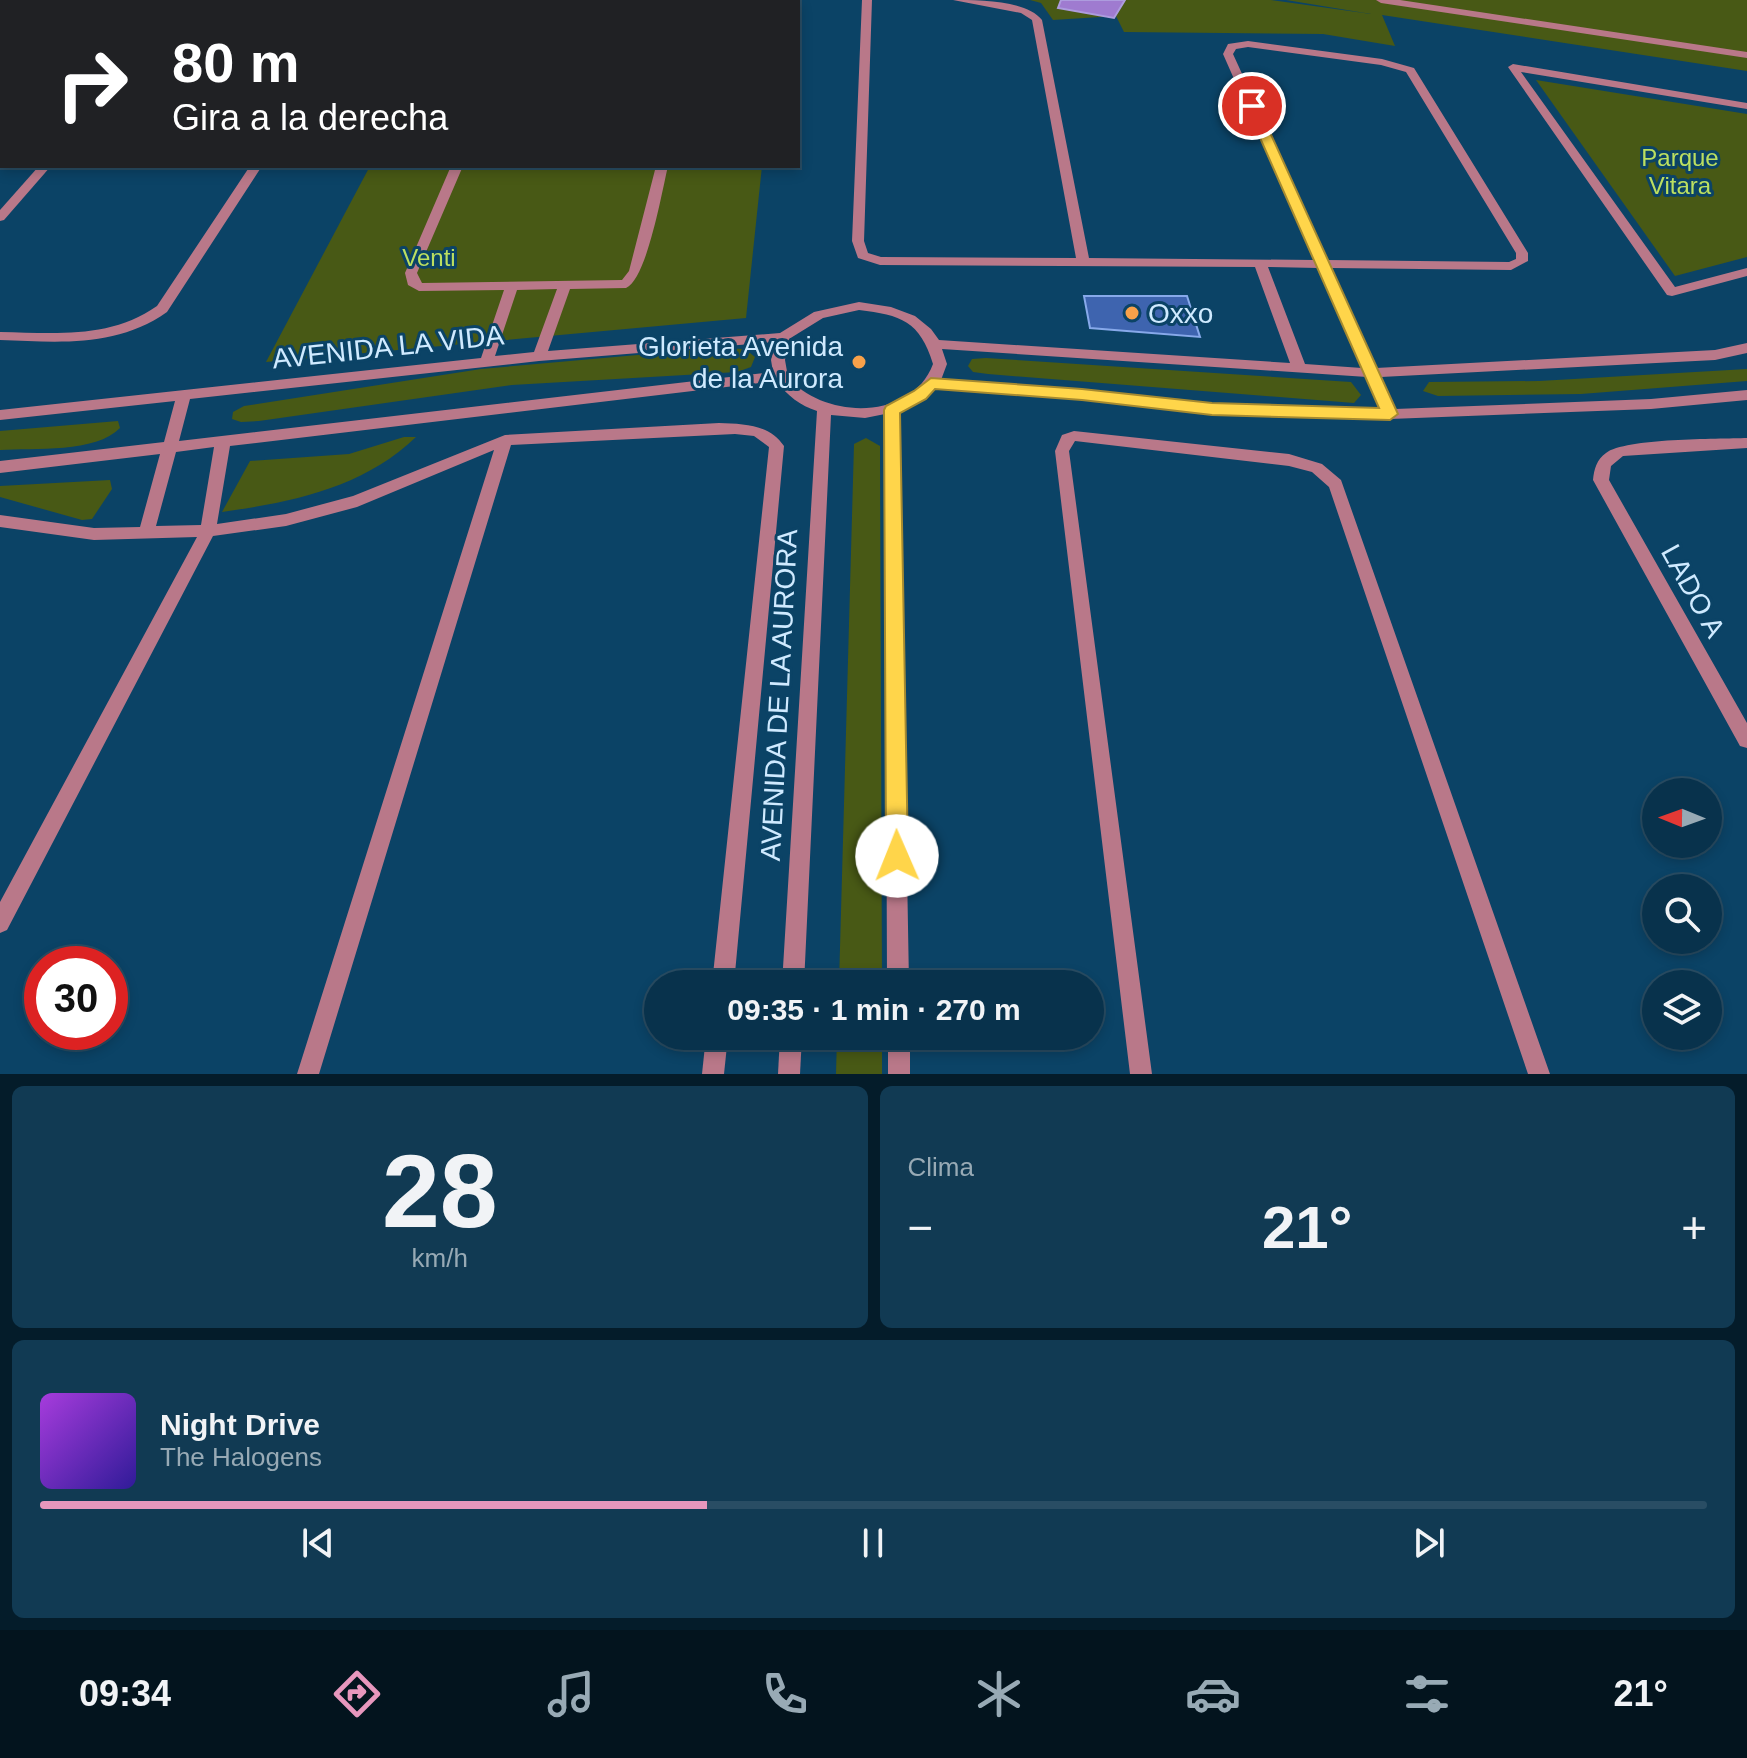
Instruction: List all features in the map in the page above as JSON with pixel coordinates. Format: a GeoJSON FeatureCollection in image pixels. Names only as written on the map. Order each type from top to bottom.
{"type":"FeatureCollection","features":[{"type":"Feature","properties":{"kind":"street"},"geometry":{"type":"LineString","coordinates":[[867,0],[858,241],[862,255],[899,262],[1083,261],[1323,264],[1511,266],[1522,261],[1522,253],[1410,70],[1367,60],[1248,44],[1232,46],[1228,54],[1323,264],[1371,373],[1390,414]]}},
{"type":"Feature","properties":{"kind":"street"},"geometry":{"type":"LineString","coordinates":[[958,0],[1023,10],[1037,20],[1083,261]]}},
{"type":"Feature","properties":{"kind":"street"},"geometry":{"type":"LineString","coordinates":[[1381,0],[1747,55]]}},
{"type":"Feature","properties":{"kind":"street"},"geometry":{"type":"LineString","coordinates":[[1747,106],[1513,67],[1672,292],[1747,272]]}},
{"type":"Feature","properties":{"kind":"street"},"geometry":{"type":"LineString","coordinates":[[0,217],[43,168]]}},
{"type":"Feature","properties":{"kind":"street"},"geometry":{"type":"LineString","coordinates":[[0,336],[110,334],[151,319],[162,309],[255,168]]}},
{"type":"Feature","properties":{"kind":"street"},"geometry":{"type":"LineString","coordinates":[[456,168],[411,278],[419,287],[619,286],[631,278],[661,168]]}},
{"type":"Feature","properties":{"kind":"street"},"geometry":{"type":"LineString","coordinates":[[1260,263],[1300,370]]}},
{"type":"Feature","properties":{"kind":"street"},"geometry":{"type":"LineString","coordinates":[[486,362],[512,286]]}},
{"type":"Feature","properties":{"kind":"street"},"geometry":{"type":"LineString","coordinates":[[539,356],[565,286]]}},
{"type":"Feature","properties":{"kind":"street"},"geometry":{"type":"LineString","coordinates":[[835,308],[884,308],[906,316],[924,328],[935,344],[939,357],[938,370],[931,384],[920,395],[892,410],[863,415],[824,410],[797,396],[780,376],[779,356],[783,337],[812,316],[835,308]]}},
{"type":"Feature","properties":{"kind":"street","name":"AVENIDA LA VIDA"},"geometry":{"type":"LineString","coordinates":[[0,415],[539,356],[783,337]]}},
{"type":"Feature","properties":{"kind":"street"},"geometry":{"type":"LineString","coordinates":[[935,344],[1371,373],[1715,355],[1747,348]]}},
{"type":"Feature","properties":{"kind":"street"},"geometry":{"type":"LineString","coordinates":[[0,467],[780,376]]}},
{"type":"Feature","properties":{"kind":"street"},"geometry":{"type":"LineString","coordinates":[[931,384],[1082,395],[1212,409],[1390,414],[1651,404],[1747,395]]}},
{"type":"Feature","properties":{"kind":"street"},"geometry":{"type":"LineString","coordinates":[[146,533],[184,396]]}},
{"type":"Feature","properties":{"kind":"street","name":"AVENIDA DE LA AURORA"},"geometry":{"type":"LineString","coordinates":[[794,970],[824,410]]}},
{"type":"Feature","properties":{"kind":"street"},"geometry":{"type":"LineString","coordinates":[[892,410],[898,970]]}},
{"type":"Feature","properties":{"kind":"street"},"geometry":{"type":"LineString","coordinates":[[3,527],[94,534],[208,531],[286,520],[357,501],[505,440],[719,428],[750,429],[770,436],[777,446],[724,970]]}},
{"type":"Feature","properties":{"kind":"street"},"geometry":{"type":"LineString","coordinates":[[1141,1074],[1062,451],[1067,439],[1074,436],[1289,460],[1317,468],[1336,484],[1539,1074]]}},
{"type":"Feature","properties":{"kind":"street"},"geometry":{"type":"LineString","coordinates":[[0,923],[208,531],[223,440]]}},
{"type":"Feature","properties":{"kind":"street"},"geometry":{"type":"LineString","coordinates":[[308,1074],[505,440]]}},
{"type":"Feature","properties":{"kind":"street","name":"LADO A"},"geometry":{"type":"LineString","coordinates":[[1747,443],[1621,451],[1608,457],[1601,466],[1601,480],[1747,740]]}},
{"type":"Feature","properties":{"kind":"street"},"geometry":{"type":"LineString","coordinates":[[713,1074],[716,1050]]}},
{"type":"Feature","properties":{"kind":"street"},"geometry":{"type":"LineString","coordinates":[[789,1074],[790,1050]]}},
{"type":"Feature","properties":{"kind":"street"},"geometry":{"type":"LineString","coordinates":[[899,1050],[899,1074]]}},
{"type":"Feature","properties":{"kind":"green space"},"geometry":{"type":"Polygon","coordinates":[[[1030,0],[1271,0],[1371,14],[1286,0],[1747,0],[1747,71],[1382,15],[1395,46],[1323,34],[1124,32],[1116,16],[1053,20],[1041,3],[1030,0]]]}},
{"type":"Feature","properties":{"kind":"green space","name":"Parque Vitara"},"geometry":{"type":"Polygon","coordinates":[[[1536,80],[1747,114],[1747,257],[1675,276],[1536,80]]]}},
{"type":"Feature","properties":{"kind":"green space","name":"Venti"},"geometry":{"type":"Polygon","coordinates":[[[369,168],[762,168],[746,318],[266,362],[369,168]]]}},
{"type":"Feature","properties":{"kind":"green space"},"geometry":{"type":"Polygon","coordinates":[[[716,348],[745,349],[755,357],[751,367],[737,372],[512,385],[259,421],[232,419],[233,412],[244,406],[481,369],[716,348]]]}},
{"type":"Feature","properties":{"kind":"green space"},"geometry":{"type":"Polygon","coordinates":[[[972,359],[1351,382],[1361,395],[1354,403],[988,374],[973,372],[968,366],[972,359]]]}},
{"type":"Feature","properties":{"kind":"green space"},"geometry":{"type":"Polygon","coordinates":[[[1747,369],[1747,381],[1581,394],[1438,396],[1423,391],[1429,382],[1539,381],[1747,369]]]}},
{"type":"Feature","properties":{"kind":"green space"},"geometry":{"type":"Polygon","coordinates":[[[118,421],[120,428],[96,442],[64,448],[0,450],[0,431],[118,421]]]}},
{"type":"Feature","properties":{"kind":"green space"},"geometry":{"type":"Polygon","coordinates":[[[404,437],[416,437],[373,469],[350,481],[300,497],[222,512],[250,461],[349,454],[404,437]]]}},
{"type":"Feature","properties":{"kind":"green space"},"geometry":{"type":"Polygon","coordinates":[[[866,438],[880,446],[882,970],[839,970],[854,444],[866,438]]]}},
{"type":"Feature","properties":{"kind":"green space"},"geometry":{"type":"Polygon","coordinates":[[[110,480],[112,489],[92,519],[82,520],[0,497],[0,486],[110,480]]]}},
{"type":"Feature","properties":{"kind":"green space"},"geometry":{"type":"Polygon","coordinates":[[[837,1050],[882,1050],[882,1074],[836,1074],[837,1050]]]}},
{"type":"Feature","properties":{"kind":"shaded area"},"geometry":{"type":"Polygon","coordinates":[[[1061,0],[1125,0],[1114,18],[1058,8],[1061,0]]]}},
{"type":"Feature","properties":{"kind":"building"},"geometry":{"type":"Polygon","coordinates":[[[1084,296],[1187,296],[1200,337],[1090,328],[1084,296]]]}},
{"type":"Feature","properties":{"kind":"place","name":"Oxxo"},"geometry":{"type":"Point","coordinates":[1132,313]}},
{"type":"Feature","properties":{"kind":"place","name":"Glorieta Avenida de la Aurora"},"geometry":{"type":"Point","coordinates":[859,362]}},
{"type":"Feature","properties":{"kind":"route"},"geometry":{"type":"LineString","coordinates":[[897,856],[892,410],[905,405],[931,384],[1082,395],[1212,409],[1390,414],[1252,106]]}}]}
